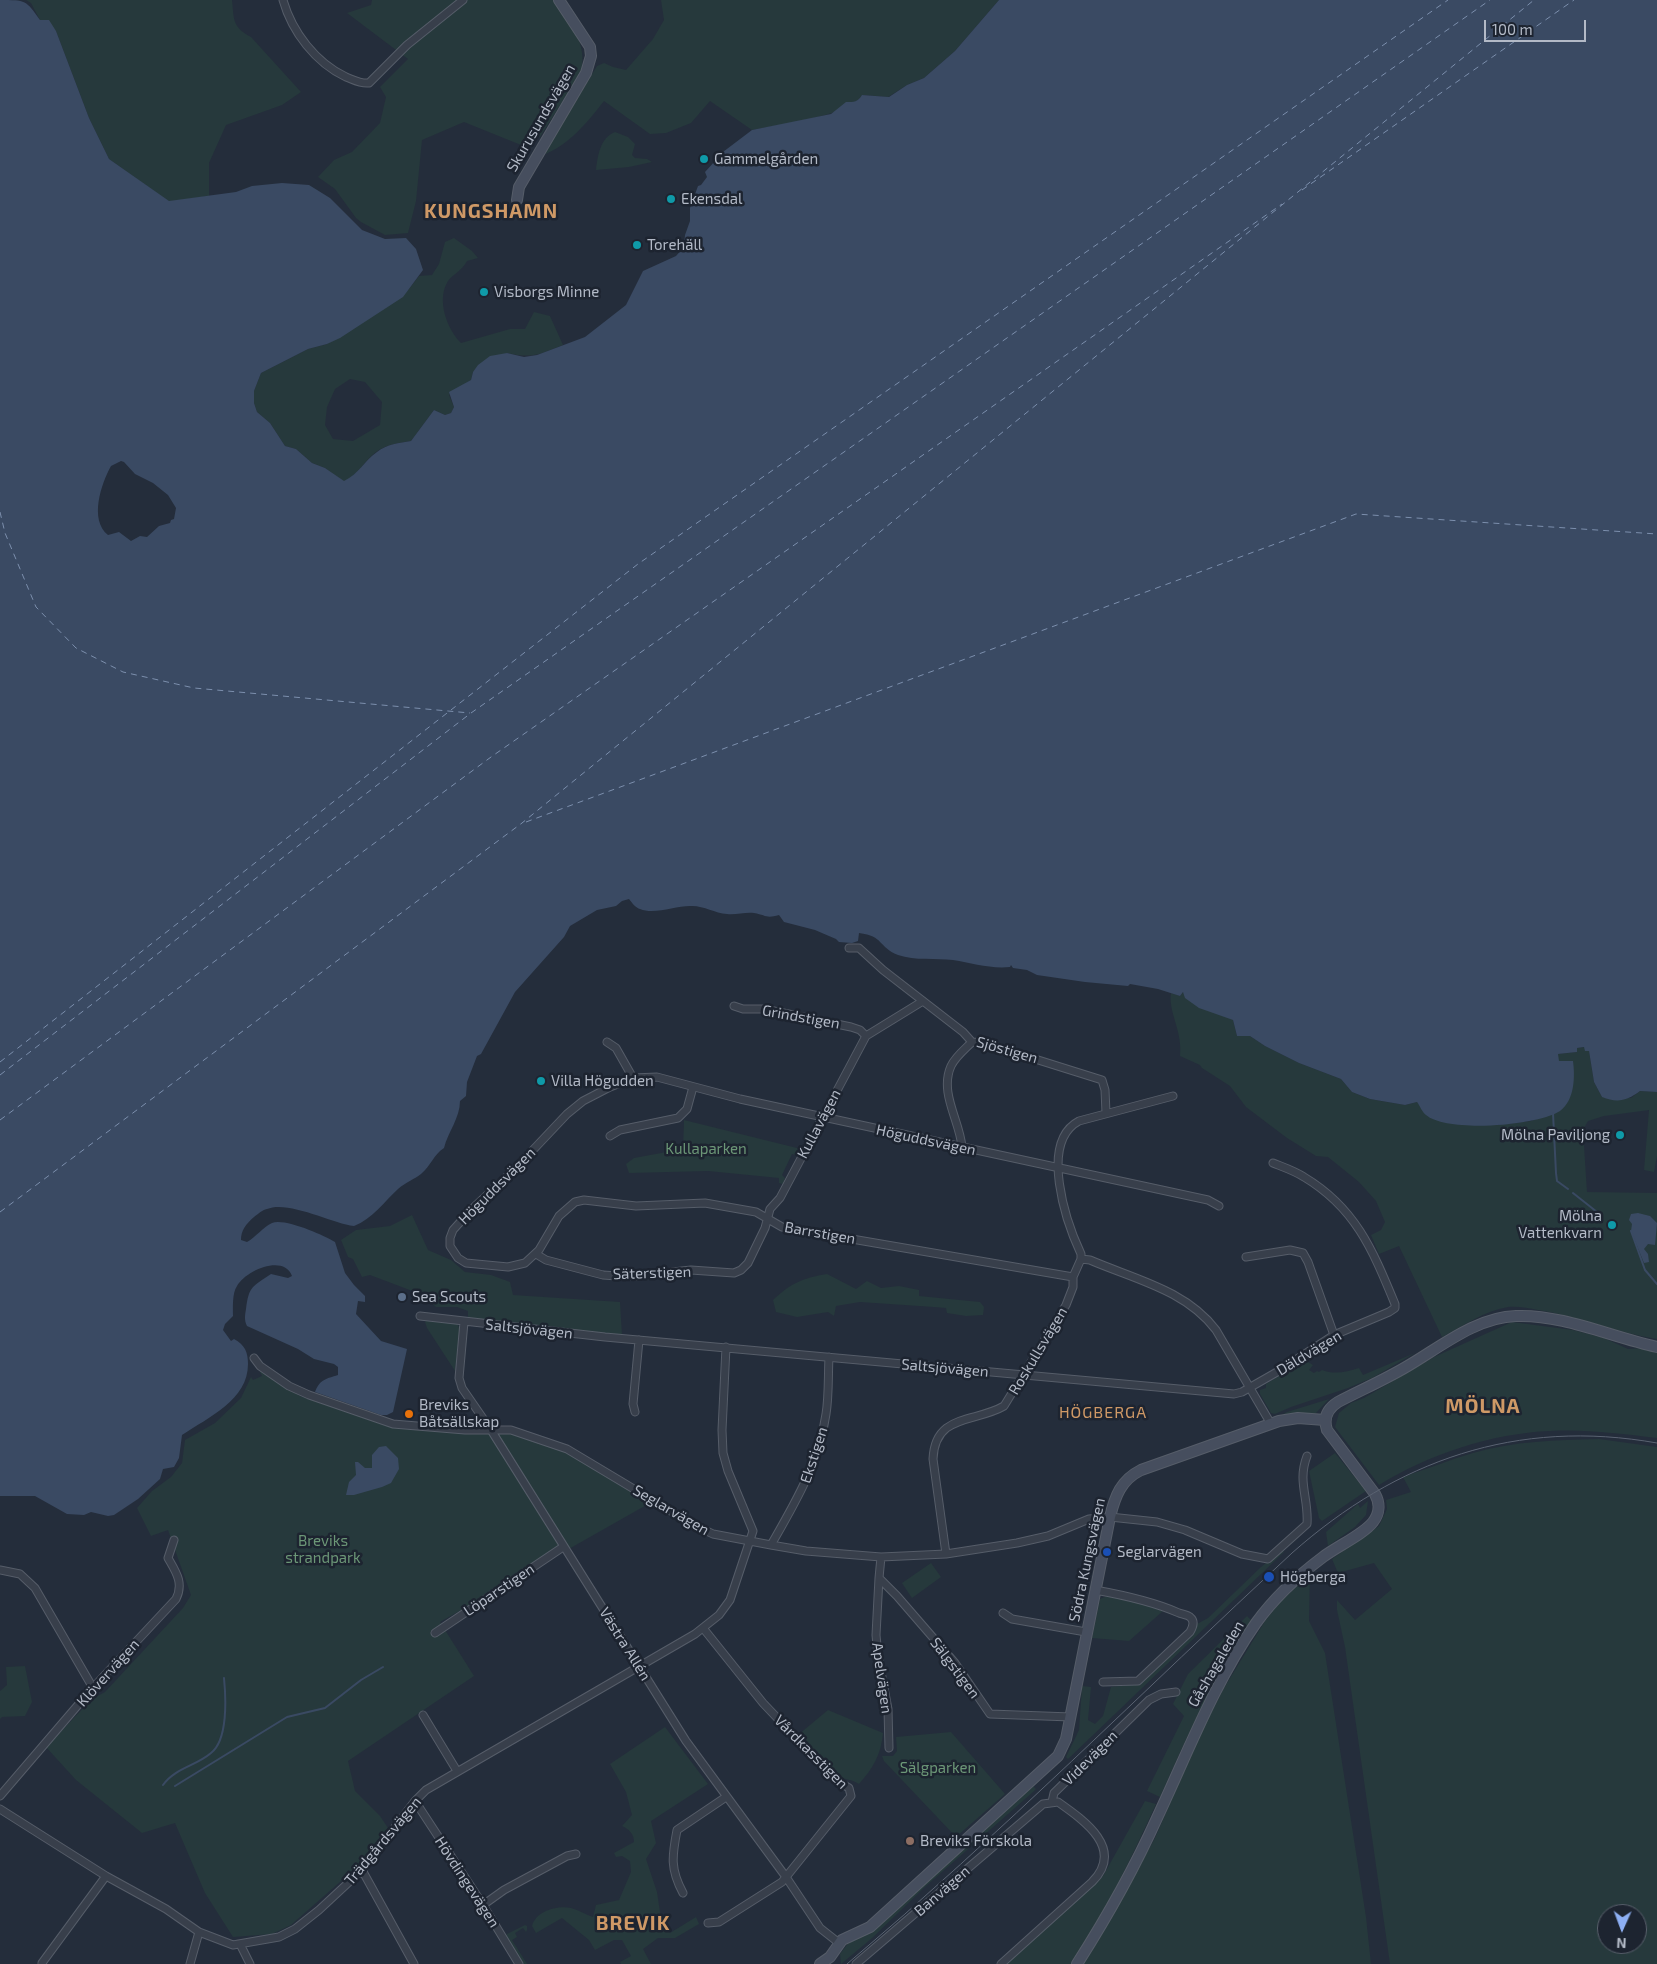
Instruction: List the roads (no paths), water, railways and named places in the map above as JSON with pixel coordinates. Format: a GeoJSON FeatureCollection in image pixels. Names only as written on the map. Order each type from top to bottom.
{"type":"FeatureCollection","features":[{"type":"Feature","properties":{"kind":"street"},"geometry":{"type":"LineString","coordinates":[[283,0],[295,28],[322,62],[332,70],[356,81],[366,83],[369,83],[434,21],[463,0]]}},
{"type":"Feature","properties":{"kind":"street","name":"Skurusundsvägen"},"geometry":{"type":"LineString","coordinates":[[517,200],[519,187],[590,62],[590,47],[560,0]]}},
{"type":"Feature","properties":{"kind":"street","name":"Sjöstigen"},"geometry":{"type":"LineString","coordinates":[[848,948],[859,948],[883,970],[963,1032],[972,1042],[984,1043],[1102,1080],[1105,1090],[1106,1113]]}},
{"type":"Feature","properties":{"kind":"street"},"geometry":{"type":"LineString","coordinates":[[866,1036],[923,1001]]}},
{"type":"Feature","properties":{"kind":"street","name":"Grindstigen"},"geometry":{"type":"LineString","coordinates":[[734,1006],[764,1009],[851,1027],[860,1030],[866,1036]]}},
{"type":"Feature","properties":{"kind":"street","name":"Kullavägen"},"geometry":{"type":"LineString","coordinates":[[742,1270],[748,1263],[770,1209],[780,1198],[866,1036]]}},
{"type":"Feature","properties":{"kind":"street"},"geometry":{"type":"LineString","coordinates":[[607,1042],[616,1048],[633,1078]]}},
{"type":"Feature","properties":{"kind":"street"},"geometry":{"type":"LineString","coordinates":[[962,1147],[948,1095],[948,1081],[951,1066],[972,1042]]}},
{"type":"Feature","properties":{"kind":"street","name":"Höguddsvägen"},"geometry":{"type":"LineString","coordinates":[[536,1254],[525,1263],[508,1267],[466,1263],[453,1252],[450,1238],[453,1230],[472,1209],[515,1169],[567,1114],[610,1087],[633,1078],[657,1077],[823,1117],[1057,1169],[1208,1200],[1219,1206]]}},
{"type":"Feature","properties":{"kind":"street"},"geometry":{"type":"LineString","coordinates":[[610,1136],[620,1130],[678,1118],[686,1109],[693,1087]]}},
{"type":"Feature","properties":{"kind":"street"},"geometry":{"type":"LineString","coordinates":[[1173,1096],[1106,1113],[1072,1125],[1063,1141],[1057,1169],[1068,1218],[1081,1254],[1081,1259],[1090,1260],[1171,1293],[1197,1309],[1207,1318],[1216,1330],[1270,1424]]}},
{"type":"Feature","properties":{"kind":"street","name":"Däldvägen"},"geometry":{"type":"LineString","coordinates":[[1250,1388],[1334,1335],[1395,1308],[1369,1243],[1336,1200],[1304,1177],[1273,1163]]}},
{"type":"Feature","properties":{"kind":"street","name":"Barrstigen"},"geometry":{"type":"LineString","coordinates":[[536,1254],[559,1216],[575,1202],[584,1200],[636,1206],[705,1203],[756,1212],[782,1227],[1073,1277]]}},
{"type":"Feature","properties":{"kind":"street"},"geometry":{"type":"LineString","coordinates":[[1246,1257],[1290,1250],[1303,1253],[1334,1335]]}},
{"type":"Feature","properties":{"kind":"street","name":"Säterstigen"},"geometry":{"type":"LineString","coordinates":[[536,1254],[546,1260],[617,1276],[637,1276],[691,1270],[734,1273],[742,1270]]}},
{"type":"Feature","properties":{"kind":"street","name":"Roskullsvägen"},"geometry":{"type":"LineString","coordinates":[[946,1554],[933,1448],[940,1434],[956,1422],[995,1411],[1004,1406],[1021,1375],[1066,1305],[1073,1287],[1073,1277],[1081,1259]]}},
{"type":"Feature","properties":{"kind":"street","name":"Saltsjövägen"},"geometry":{"type":"LineString","coordinates":[[420,1316],[639,1340],[1234,1394],[1250,1388]]}},
{"type":"Feature","properties":{"kind":"street"},"geometry":{"type":"LineString","coordinates":[[1325,1420],[1329,1410],[1338,1402],[1380,1381],[1471,1329],[1504,1317],[1525,1316],[1555,1320],[1657,1347]]}},
{"type":"Feature","properties":{"kind":"street","name":"Västra Allén"},"geometry":{"type":"LineString","coordinates":[[464,1322],[459,1378],[462,1388],[491,1430],[686,1741],[786,1877],[820,1928],[825,1934],[839,1943]]}},
{"type":"Feature","properties":{"kind":"street"},"geometry":{"type":"LineString","coordinates":[[635,1412],[633,1404],[639,1340]]}},
{"type":"Feature","properties":{"kind":"street"},"geometry":{"type":"LineString","coordinates":[[726,1347],[722,1430],[723,1453],[728,1471],[753,1531],[751,1541]]}},
{"type":"Feature","properties":{"kind":"street","name":"Ekstigen"},"geometry":{"type":"LineString","coordinates":[[771,1545],[808,1478],[816,1458],[826,1414],[829,1357]]}},
{"type":"Feature","properties":{"kind":"street","name":"Seglarvägen"},"geometry":{"type":"LineString","coordinates":[[254,1358],[260,1366],[289,1386],[375,1418],[403,1425],[511,1430],[567,1449],[694,1525],[713,1534],[829,1553],[880,1557],[946,1554],[1048,1536],[1089,1519],[1110,1517],[1157,1522],[1185,1530],[1242,1554],[1268,1559],[1308,1524],[1302,1478],[1307,1456]]}},
{"type":"Feature","properties":{"kind":"street","name":"Södra Kungsvägen"},"geometry":{"type":"LineString","coordinates":[[820,1964],[833,1960],[839,1943],[845,1938],[870,1927],[1051,1764],[1063,1748],[1110,1517],[1119,1488],[1135,1473],[1270,1424],[1289,1419],[1325,1420]]}},
{"type":"Feature","properties":{"kind":"street","name":"Gåshagaleden"},"geometry":{"type":"LineString","coordinates":[[1077,1964],[1114,1904],[1136,1863],[1230,1664],[1257,1622],[1296,1579],[1322,1558],[1370,1525],[1378,1514],[1375,1494],[1329,1435],[1325,1420]]}},
{"type":"Feature","properties":{"kind":"street","name":"Klövervägen"},"geometry":{"type":"LineString","coordinates":[[0,1796],[93,1688],[176,1599],[181,1584],[168,1558],[174,1540]]}},
{"type":"Feature","properties":{"kind":"street","name":"Trädgårdsvägen"},"geometry":{"type":"LineString","coordinates":[[0,1809],[106,1876],[166,1909],[199,1932],[233,1945],[279,1937],[295,1929],[319,1910],[362,1870],[415,1801],[426,1790],[640,1667],[703,1628],[719,1615],[730,1600],[751,1541]]}},
{"type":"Feature","properties":{"kind":"street","name":"Löparstigen"},"geometry":{"type":"LineString","coordinates":[[435,1633],[563,1547]]}},
{"type":"Feature","properties":{"kind":"street"},"geometry":{"type":"LineString","coordinates":[[879,1578],[880,1557]]}},
{"type":"Feature","properties":{"kind":"street"},"geometry":{"type":"LineString","coordinates":[[0,1570],[20,1574],[35,1588],[93,1688]]}},
{"type":"Feature","properties":{"kind":"street","name":"Sälgstigen"},"geometry":{"type":"LineString","coordinates":[[879,1578],[897,1596],[955,1664],[990,1714],[1071,1716]]}},
{"type":"Feature","properties":{"kind":"street","name":"Apelvägen"},"geometry":{"type":"LineString","coordinates":[[879,1578],[876,1635],[888,1709],[889,1748]]}},
{"type":"Feature","properties":{"kind":"street"},"geometry":{"type":"LineString","coordinates":[[1095,1590],[1130,1597],[1167,1608],[1190,1617],[1193,1622],[1190,1632],[1138,1681],[1103,1682]]}},
{"type":"Feature","properties":{"kind":"street"},"geometry":{"type":"LineString","coordinates":[[1003,1613],[1012,1619],[1086,1632]]}},
{"type":"Feature","properties":{"kind":"street","name":"Vårdkasstigen"},"geometry":{"type":"LineString","coordinates":[[703,1628],[763,1703],[837,1781],[849,1788],[851,1796],[786,1877]]}},
{"type":"Feature","properties":{"kind":"street","name":"Videvägen"},"geometry":{"type":"LineString","coordinates":[[1001,1964],[1092,1882],[1101,1873],[1105,1862],[1103,1848],[1098,1836],[1090,1827],[1058,1802],[1052,1802],[1054,1793],[1149,1700],[1162,1694],[1176,1692]]}},
{"type":"Feature","properties":{"kind":"street"},"geometry":{"type":"LineString","coordinates":[[423,1715],[457,1771]]}},
{"type":"Feature","properties":{"kind":"street"},"geometry":{"type":"LineString","coordinates":[[683,1893],[675,1876],[672,1856],[677,1830],[726,1797]]}},
{"type":"Feature","properties":{"kind":"street","name":"Hövdingevägen"},"geometry":{"type":"LineString","coordinates":[[415,1801],[519,1964]]}},
{"type":"Feature","properties":{"kind":"street","name":"Banvägen"},"geometry":{"type":"LineString","coordinates":[[856,1964],[1043,1804],[1052,1802]]}},
{"type":"Feature","properties":{"kind":"street"},"geometry":{"type":"LineString","coordinates":[[483,1905],[504,1890],[567,1856],[576,1854]]}},
{"type":"Feature","properties":{"kind":"street"},"geometry":{"type":"LineString","coordinates":[[362,1870],[414,1964]]}},
{"type":"Feature","properties":{"kind":"street"},"geometry":{"type":"LineString","coordinates":[[42,1963],[106,1876]]}},
{"type":"Feature","properties":{"kind":"street"},"geometry":{"type":"LineString","coordinates":[[708,1923],[719,1922],[782,1882],[786,1877]]}},
{"type":"Feature","properties":{"kind":"street"},"geometry":{"type":"LineString","coordinates":[[190,1964],[199,1932]]}},
{"type":"Feature","properties":{"kind":"street"},"geometry":{"type":"LineString","coordinates":[[240,1944],[250,1964]]}},
{"type":"Feature","properties":{"kind":"water"},"geometry":{"type":"Polygon","coordinates":[[[0,0],[24,2],[32,8],[40,20],[49,20],[56,31],[89,118],[109,159],[169,201],[236,192],[252,186],[282,183],[309,185],[330,198],[362,230],[385,239],[406,238],[416,249],[423,270],[403,297],[340,338],[308,349],[261,373],[254,391],[254,403],[257,412],[270,423],[285,446],[296,449],[312,463],[325,468],[344,481],[354,475],[381,449],[393,444],[411,441],[434,410],[445,415],[451,413],[454,407],[449,392],[471,380],[473,372],[478,365],[490,356],[507,353],[524,357],[537,355],[585,337],[626,305],[643,271],[676,256],[684,247],[685,235],[690,221],[690,208],[698,186],[707,177],[705,172],[719,155],[752,130],[831,114],[846,102],[856,101],[862,95],[889,97],[907,85],[924,78],[955,51],[999,0],[1657,0],[1657,1092],[1640,1091],[1622,1100],[1602,1097],[1594,1082],[1589,1051],[1585,1051],[1584,1047],[1577,1048],[1577,1052],[1558,1054],[1559,1061],[1573,1061],[1574,1074],[1573,1088],[1569,1101],[1560,1111],[1548,1116],[1513,1124],[1472,1126],[1437,1121],[1426,1115],[1417,1102],[1405,1105],[1370,1099],[1352,1092],[1341,1079],[1299,1063],[1265,1046],[1250,1036],[1237,1036],[1233,1020],[1199,1008],[1185,998],[1183,992],[1180,996],[1158,989],[1130,984],[1128,986],[1085,982],[1037,975],[1027,970],[1013,968],[1011,965],[1010,967],[995,967],[953,960],[911,958],[892,952],[877,939],[867,934],[859,933],[858,941],[852,943],[839,942],[815,930],[784,922],[779,915],[769,917],[754,913],[727,914],[695,906],[646,911],[637,908],[629,899],[622,901],[616,906],[597,910],[570,926],[564,937],[515,992],[481,1054],[477,1056],[467,1082],[466,1096],[460,1101],[456,1119],[444,1148],[421,1174],[401,1187],[372,1214],[354,1226],[286,1207],[276,1207],[260,1212],[243,1230],[241,1240],[247,1242],[272,1223],[286,1223],[335,1242],[345,1273],[365,1296],[365,1302],[358,1301],[356,1314],[381,1341],[407,1349],[393,1412],[381,1415],[315,1392],[321,1382],[338,1375],[338,1367],[334,1364],[314,1359],[298,1349],[247,1326],[245,1313],[248,1296],[252,1288],[271,1274],[288,1278],[292,1276],[288,1269],[273,1265],[256,1270],[237,1286],[234,1296],[233,1316],[225,1324],[223,1330],[231,1341],[234,1339],[238,1341],[246,1352],[248,1364],[246,1377],[241,1388],[234,1398],[215,1414],[182,1435],[179,1458],[174,1467],[163,1469],[160,1479],[138,1499],[114,1515],[108,1516],[91,1512],[84,1515],[67,1514],[35,1496],[0,1496],[0,0]],[[121,461],[111,466],[101,492],[98,511],[102,528],[108,535],[119,532],[131,541],[140,536],[147,537],[159,526],[170,523],[174,519],[176,508],[168,495],[153,483],[135,474],[121,461]]]}},
{"type":"Feature","properties":{"kind":"water"},"geometry":{"type":"Polygon","coordinates":[[[1638,1213],[1650,1216],[1657,1223],[1655,1245],[1648,1244],[1644,1249],[1648,1254],[1649,1262],[1644,1263],[1631,1231],[1632,1224],[1629,1220],[1631,1214],[1638,1213]]]}},
{"type":"Feature","properties":{"kind":"water"},"geometry":{"type":"Polygon","coordinates":[[[386,1446],[398,1458],[399,1469],[391,1483],[354,1495],[346,1495],[349,1482],[356,1475],[355,1462],[358,1462],[365,1468],[372,1468],[372,1455],[379,1447],[386,1446]]]}},
{"type":"Feature","properties":{"kind":"waterway"},"geometry":{"type":"LineString","coordinates":[[1553,1113],[1557,1181],[1568,1189]]}},
{"type":"Feature","properties":{"kind":"waterway"},"geometry":{"type":"LineString","coordinates":[[1573,1193],[1597,1212]]}},
{"type":"Feature","properties":{"kind":"waterway"},"geometry":{"type":"LineString","coordinates":[[1631,1231],[1645,1270],[1657,1284]]}},
{"type":"Feature","properties":{"kind":"waterway"},"geometry":{"type":"LineString","coordinates":[[175,1786],[287,1717],[325,1708],[361,1680],[383,1667]]}},
{"type":"Feature","properties":{"kind":"waterway"},"geometry":{"type":"LineString","coordinates":[[163,1785],[173,1775],[205,1757],[217,1747],[225,1718],[224,1678]]}},
{"type":"Feature","properties":{"kind":"tram line"},"geometry":{"type":"LineString","coordinates":[[847,1964],[961,1864],[1292,1553],[1332,1521],[1374,1493],[1417,1471],[1461,1454],[1508,1442],[1556,1437],[1605,1437],[1657,1443]]}},
{"type":"Feature","properties":{"kind":"place","name":"Gammelgården"},"geometry":{"type":"Point","coordinates":[704,159]}},
{"type":"Feature","properties":{"kind":"place","name":"Ekensdal"},"geometry":{"type":"Point","coordinates":[671,199]}},
{"type":"Feature","properties":{"kind":"place","name":"Torehäll"},"geometry":{"type":"Point","coordinates":[637,245]}},
{"type":"Feature","properties":{"kind":"place","name":"Visborgs Minne"},"geometry":{"type":"Point","coordinates":[484,292]}},
{"type":"Feature","properties":{"kind":"place","name":"Villa Högudden"},"geometry":{"type":"Point","coordinates":[541,1081]}},
{"type":"Feature","properties":{"kind":"place","name":"Mölna Paviljong"},"geometry":{"type":"Point","coordinates":[1620,1135]}},
{"type":"Feature","properties":{"kind":"place","name":"Mölna Vattenkvarn"},"geometry":{"type":"Point","coordinates":[1612,1225]}},
{"type":"Feature","properties":{"kind":"place","name":"Sea Scouts"},"geometry":{"type":"Point","coordinates":[402,1297]}},
{"type":"Feature","properties":{"kind":"place","name":"Breviks Båtsällskap"},"geometry":{"type":"Point","coordinates":[409,1414]}},
{"type":"Feature","properties":{"kind":"place","name":"Seglarvägen"},"geometry":{"type":"Point","coordinates":[1107,1552]}},
{"type":"Feature","properties":{"kind":"place","name":"Högberga"},"geometry":{"type":"Point","coordinates":[1269,1577]}},
{"type":"Feature","properties":{"kind":"place","name":"Breviks Förskola"},"geometry":{"type":"Point","coordinates":[910,1841]}},
{"type":"Feature","properties":{"kind":"district","name":"KUNGSHAMN"},"geometry":{"type":"Point","coordinates":[491,211]}},
{"type":"Feature","properties":{"kind":"district","name":"MÖLNA"},"geometry":{"type":"Point","coordinates":[1483,1406]}},
{"type":"Feature","properties":{"kind":"district","name":"HÖGBERGA"},"geometry":{"type":"Point","coordinates":[1103,1413]}},
{"type":"Feature","properties":{"kind":"district","name":"BREVIK"},"geometry":{"type":"Point","coordinates":[633,1923]}},
{"type":"Feature","properties":{"kind":"park label","name":"Kullaparken"},"geometry":{"type":"Point","coordinates":[706,1149]}},
{"type":"Feature","properties":{"kind":"park label","name":"Breviks strandpark"},"geometry":{"type":"Point","coordinates":[323,1550]}},
{"type":"Feature","properties":{"kind":"park label","name":"Sälgparken"},"geometry":{"type":"Point","coordinates":[938,1768]}}]}
